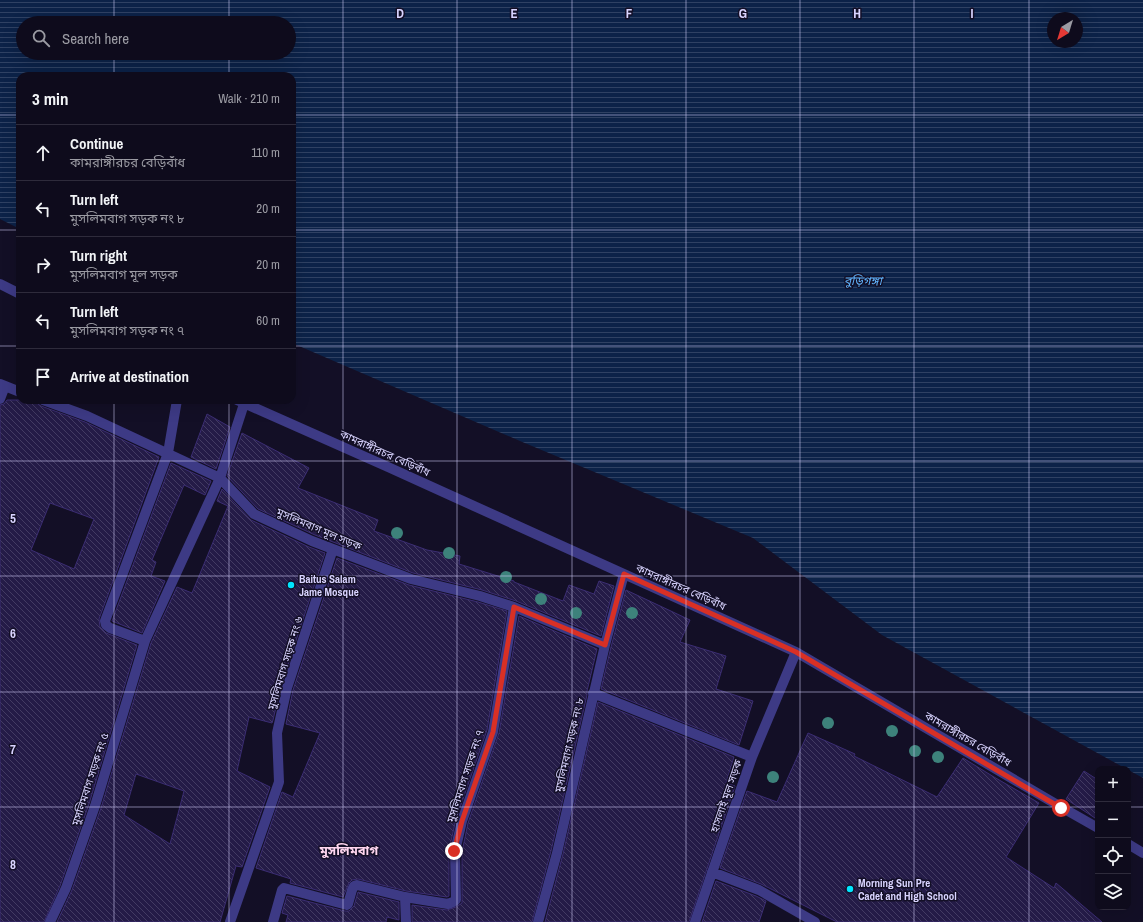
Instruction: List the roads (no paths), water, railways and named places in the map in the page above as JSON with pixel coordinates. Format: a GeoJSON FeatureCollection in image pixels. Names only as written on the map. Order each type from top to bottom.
{"type":"FeatureCollection","features":[{"type":"Feature","properties":{"kind":"street"},"geometry":{"type":"LineString","coordinates":[[0,284],[16,292]]}},
{"type":"Feature","properties":{"kind":"street"},"geometry":{"type":"LineString","coordinates":[[0,399],[2,385],[16,390]]}},
{"type":"Feature","properties":{"kind":"street","name":"মুসলিমবাগ মূল সড়ক"},"geometry":{"type":"LineString","coordinates":[[54,404],[87,416],[220,478],[254,514],[312,541],[411,579],[480,596],[514,607],[605,645]]}},
{"type":"Feature","properties":{"kind":"street"},"geometry":{"type":"LineString","coordinates":[[145,641],[110,628],[106,625],[105,621],[168,453],[176,404]]}},
{"type":"Feature","properties":{"kind":"street","name":"মুসলিমবাগ সড়ক নং ৫"},"geometry":{"type":"LineString","coordinates":[[50,922],[66,888],[95,806],[145,641],[220,478],[239,404]]}},
{"type":"Feature","properties":{"kind":"street","name":"কামরাঙ্গীরচর বেড়িবাঁধ"},"geometry":{"type":"LineString","coordinates":[[245,404],[388,467],[796,652],[1061,808],[1095,826]]}},
{"type":"Feature","properties":{"kind":"street","name":"মুসলিমবাগ সড়ক নং ৬"},"geometry":{"type":"LineString","coordinates":[[230,922],[279,782],[277,733],[287,688],[333,549]]}},
{"type":"Feature","properties":{"kind":"street","name":"মুসলিমবাগ সড়ক নং ৮"},"geometry":{"type":"LineString","coordinates":[[538,922],[557,852],[593,693],[624,574]]}},
{"type":"Feature","properties":{"kind":"street","name":"মুসলিমবাগ সড়ক নং ৭"},"geometry":{"type":"LineString","coordinates":[[405,897],[448,904],[456,900],[454,851],[462,821],[493,732],[514,607]]}},
{"type":"Feature","properties":{"kind":"street"},"geometry":{"type":"LineString","coordinates":[[752,758],[796,652]]}},
{"type":"Feature","properties":{"kind":"street","name":"হাসলাই মূল সড়ক"},"geometry":{"type":"LineString","coordinates":[[593,693],[752,758],[695,922]]}},
{"type":"Feature","properties":{"kind":"street"},"geometry":{"type":"LineString","coordinates":[[1131,846],[1143,853]]}},
{"type":"Feature","properties":{"kind":"street"},"geometry":{"type":"LineString","coordinates":[[712,872],[759,890],[815,922]]}},
{"type":"Feature","properties":{"kind":"street"},"geometry":{"type":"LineString","coordinates":[[273,922],[282,890],[284,888],[347,905],[352,890],[354,886],[357,885],[405,897],[406,922]]}},
{"type":"Feature","properties":{"kind":"water","name":"বুড়িগঙ্গা"},"geometry":{"type":"Polygon","coordinates":[[[0,0],[1143,0],[1143,778],[1131,771],[1131,766],[1121,766],[882,635],[753,538],[520,441],[296,345],[296,72],[16,72],[16,227],[0,219],[0,0]]]}},
{"type":"Feature","properties":{"kind":"place","name":"Baitus Salam Jame Mosque"},"geometry":{"type":"Point","coordinates":[291,585]}},
{"type":"Feature","properties":{"kind":"place","name":"Morning Sun Pre Cadet and High School"},"geometry":{"type":"Point","coordinates":[850,889]}},
{"type":"Feature","properties":{"kind":"district","name":"মুসলিমবাগ"},"geometry":{"type":"Point","coordinates":[349,850]}}]}
